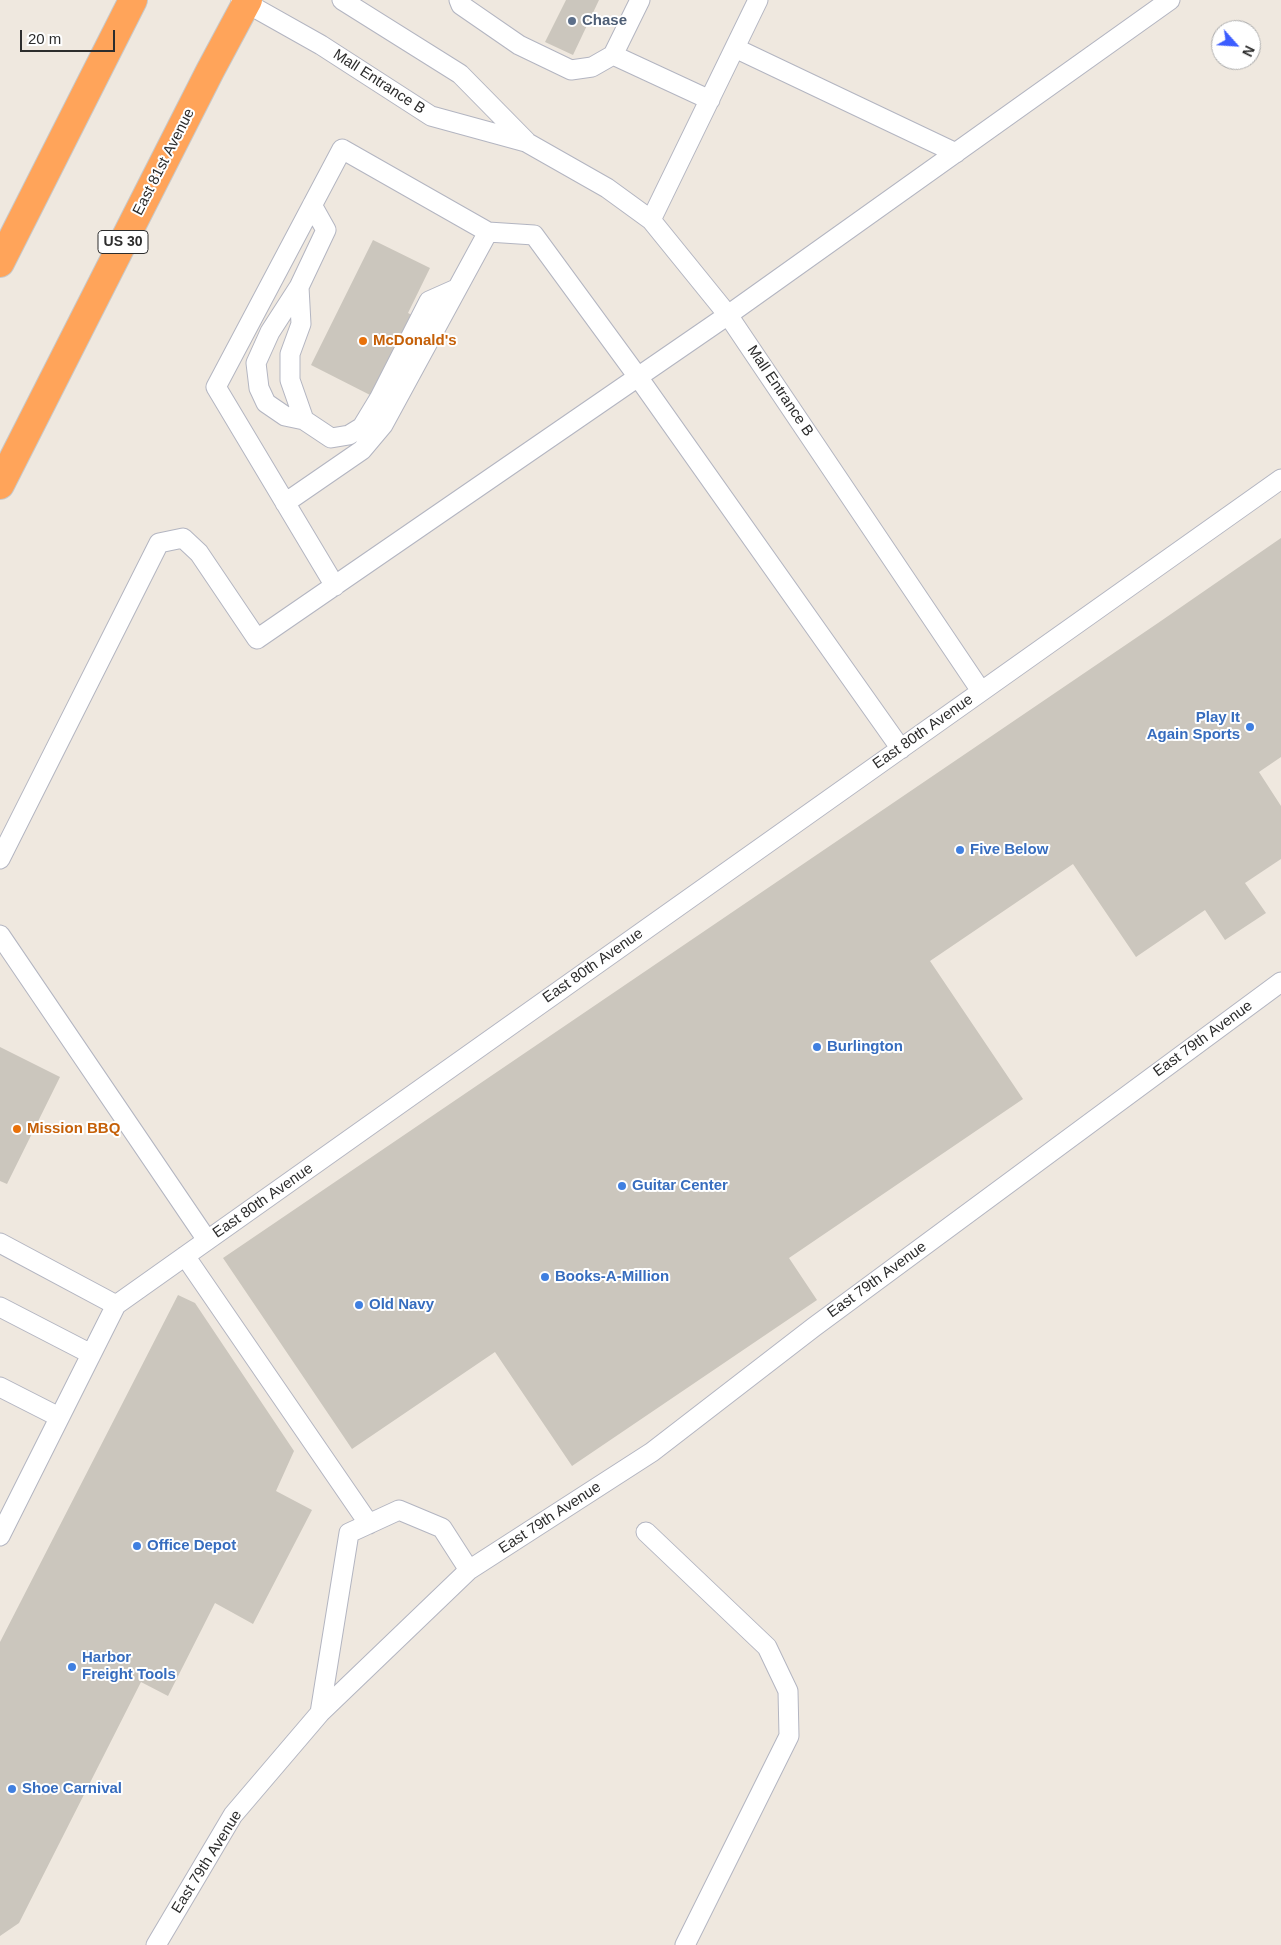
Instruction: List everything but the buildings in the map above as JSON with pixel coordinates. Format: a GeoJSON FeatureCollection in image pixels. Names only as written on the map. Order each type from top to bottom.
{"type":"FeatureCollection","features":[{"type":"Feature","properties":{"kind":"highway"},"geometry":{"type":"LineString","coordinates":[[0,263],[132,0]]}},
{"type":"Feature","properties":{"kind":"highway","name":"East 81st Avenue"},"geometry":{"type":"LineString","coordinates":[[0,485],[245,1]]}},
{"type":"Feature","properties":{"kind":"lane","name":"Mall Entrance B"},"geometry":{"type":"LineString","coordinates":[[342,0],[460,74],[526,142]]}},
{"type":"Feature","properties":{"kind":"lane"},"geometry":{"type":"LineString","coordinates":[[459,0],[461,5],[519,45],[571,70],[592,67],[613,55],[640,0]]}},
{"type":"Feature","properties":{"kind":"lane"},"geometry":{"type":"LineString","coordinates":[[651,220],[758,0]]}},
{"type":"Feature","properties":{"kind":"lane"},"geometry":{"type":"LineString","coordinates":[[0,859],[159,543],[183,538],[199,553],[257,639],[728,315],[1170,0]]}},
{"type":"Feature","properties":{"kind":"lane","name":"Mall Entrance B"},"geometry":{"type":"LineString","coordinates":[[245,1],[321,45],[431,116],[526,142],[607,188],[651,220],[728,315],[981,691]]}},
{"type":"Feature","properties":{"kind":"lane"},"geometry":{"type":"LineString","coordinates":[[735,48],[956,153]]}},
{"type":"Feature","properties":{"kind":"lane"},"geometry":{"type":"LineString","coordinates":[[613,55],[710,100]]}},
{"type":"Feature","properties":{"kind":"lane"},"geometry":{"type":"LineString","coordinates":[[335,586],[216,387],[342,149],[488,232],[534,235],[638,377],[900,749]]}},
{"type":"Feature","properties":{"kind":"lane"},"geometry":{"type":"LineString","coordinates":[[312,205],[326,230],[299,287],[270,332],[256,363],[259,388],[266,403],[285,416],[304,420],[331,438],[350,435],[362,427],[379,399],[429,301],[456,289]]}},
{"type":"Feature","properties":{"kind":"lane"},"geometry":{"type":"LineString","coordinates":[[285,503],[362,450],[383,425],[488,232]]}},
{"type":"Feature","properties":{"kind":"lane"},"geometry":{"type":"LineString","coordinates":[[299,287],[300,324],[290,354],[290,380],[304,420]]}},
{"type":"Feature","properties":{"kind":"lane","name":"East 80th Avenue"},"geometry":{"type":"LineString","coordinates":[[0,1536],[116,1305],[1281,479]]}},
{"type":"Feature","properties":{"kind":"lane"},"geometry":{"type":"LineString","coordinates":[[0,935],[207,1240]]}},
{"type":"Feature","properties":{"kind":"lane","name":"East 79th Avenue"},"geometry":{"type":"LineString","coordinates":[[156,1945],[233,1816],[320,1713],[469,1570],[652,1452],[814,1327],[1281,982]]}},
{"type":"Feature","properties":{"kind":"lane"},"geometry":{"type":"LineString","coordinates":[[0,1243],[116,1305]]}},
{"type":"Feature","properties":{"kind":"lane"},"geometry":{"type":"LineString","coordinates":[[185,1256],[369,1524]]}},
{"type":"Feature","properties":{"kind":"lane"},"geometry":{"type":"LineString","coordinates":[[0,1307],[91,1354]]}},
{"type":"Feature","properties":{"kind":"lane"},"geometry":{"type":"LineString","coordinates":[[0,1387],[60,1417]]}},
{"type":"Feature","properties":{"kind":"lane"},"geometry":{"type":"LineString","coordinates":[[320,1713],[349,1533],[399,1510],[442,1528],[469,1570]]}},
{"type":"Feature","properties":{"kind":"lane"},"geometry":{"type":"LineString","coordinates":[[646,1532],[767,1647],[788,1691],[789,1736],[685,1945]]}},
{"type":"Feature","properties":{"kind":"place","name":"Chase"},"geometry":{"type":"Point","coordinates":[572,21]}},
{"type":"Feature","properties":{"kind":"place","name":"McDonald's"},"geometry":{"type":"Point","coordinates":[363,341]}},
{"type":"Feature","properties":{"kind":"place","name":"Play It Again Sports"},"geometry":{"type":"Point","coordinates":[1250,727]}},
{"type":"Feature","properties":{"kind":"place","name":"Five Below"},"geometry":{"type":"Point","coordinates":[960,850]}},
{"type":"Feature","properties":{"kind":"place","name":"Burlington"},"geometry":{"type":"Point","coordinates":[817,1047]}},
{"type":"Feature","properties":{"kind":"place","name":"Mission BBQ"},"geometry":{"type":"Point","coordinates":[17,1129]}},
{"type":"Feature","properties":{"kind":"place","name":"Guitar Center"},"geometry":{"type":"Point","coordinates":[622,1186]}},
{"type":"Feature","properties":{"kind":"place","name":"Books-A-Million"},"geometry":{"type":"Point","coordinates":[545,1277]}},
{"type":"Feature","properties":{"kind":"place","name":"Old Navy"},"geometry":{"type":"Point","coordinates":[359,1305]}},
{"type":"Feature","properties":{"kind":"place","name":"Office Depot"},"geometry":{"type":"Point","coordinates":[137,1546]}},
{"type":"Feature","properties":{"kind":"place","name":"Harbor Freight Tools"},"geometry":{"type":"Point","coordinates":[72,1667]}},
{"type":"Feature","properties":{"kind":"place","name":"Shoe Carnival"},"geometry":{"type":"Point","coordinates":[12,1789]}}]}
